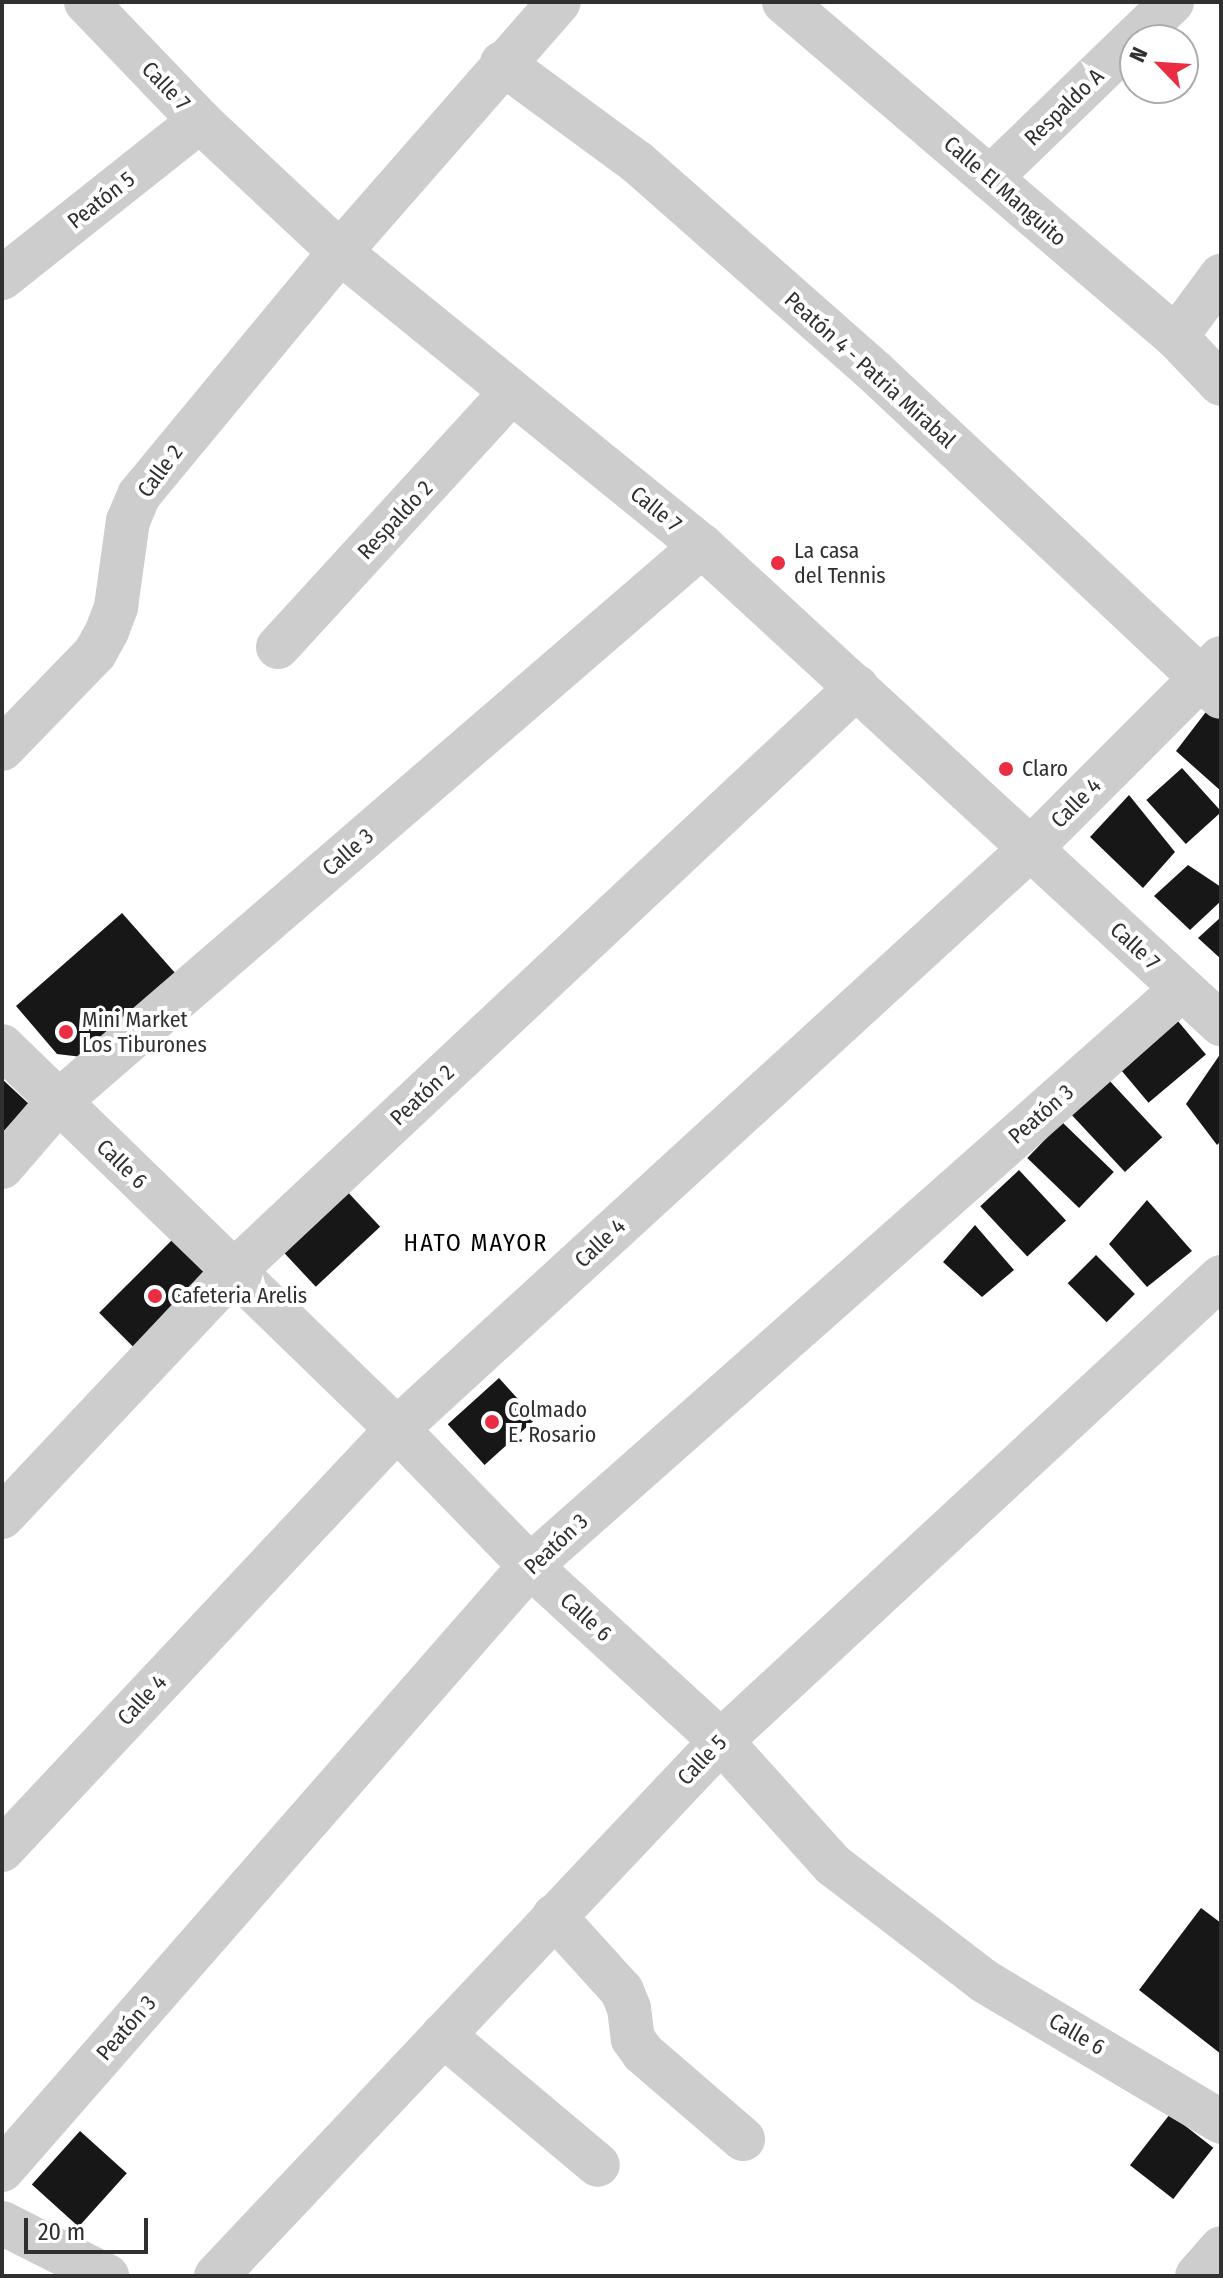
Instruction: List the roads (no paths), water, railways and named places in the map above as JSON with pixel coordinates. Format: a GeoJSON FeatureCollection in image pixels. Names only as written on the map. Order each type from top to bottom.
{"type":"FeatureCollection","features":[{"type":"Feature","properties":{"kind":"street","name":"Calle 7"},"geometry":{"type":"LineString","coordinates":[[86,2],[200,121],[340,252],[702,546],[1221,1024]]}},
{"type":"Feature","properties":{"kind":"street","name":"Calle 2"},"geometry":{"type":"LineString","coordinates":[[9,727],[95,653],[116,607],[128,521],[139,495],[340,252],[502,63],[559,2]]}},
{"type":"Feature","properties":{"kind":"street","name":"Calle El Manguito"},"geometry":{"type":"LineString","coordinates":[[784,2],[1176,337],[1221,384]]}},
{"type":"Feature","properties":{"kind":"street","name":"Respaldo A"},"geometry":{"type":"LineString","coordinates":[[990,178],[1172,2]]}},
{"type":"Feature","properties":{"kind":"street","name":"Peatón 4 - Patria Mirabal"},"geometry":{"type":"LineString","coordinates":[[502,63],[649,172],[1214,677]]}},
{"type":"Feature","properties":{"kind":"street","name":"Peatón 5"},"geometry":{"type":"LineString","coordinates":[[2,278],[200,121]]}},
{"type":"Feature","properties":{"kind":"street"},"geometry":{"type":"LineString","coordinates":[[1176,337],[1221,276]]}},
{"type":"Feature","properties":{"kind":"street","name":"Respaldo 2"},"geometry":{"type":"LineString","coordinates":[[278,647],[512,392]]}},
{"type":"Feature","properties":{"kind":"street","name":"Calle 3"},"geometry":{"type":"LineString","coordinates":[[2,1167],[58,1102],[702,546]]}},
{"type":"Feature","properties":{"kind":"street","name":"Calle 4"},"geometry":{"type":"LineString","coordinates":[[2,1850],[397,1429],[1214,677]]}},
{"type":"Feature","properties":{"kind":"street","name":"Peatón 2"},"geometry":{"type":"LineString","coordinates":[[2,1517],[234,1271],[857,687]]}},
{"type":"Feature","properties":{"kind":"street","name":"Peatón 3"},"geometry":{"type":"LineString","coordinates":[[2,2170],[530,1566],[1182,989]]}},
{"type":"Feature","properties":{"kind":"street","name":"Calle 6"},"geometry":{"type":"LineString","coordinates":[[2,1046],[397,1429],[530,1566],[721,1741],[833,1865],[984,1981],[1221,2122]]}},
{"type":"Feature","properties":{"kind":"street","name":"Calle 5"},"geometry":{"type":"LineString","coordinates":[[216,2276],[721,1741],[1221,1277]]}},
{"type":"Feature","properties":{"kind":"street"},"geometry":{"type":"LineString","coordinates":[[554,1916],[622,1991],[629,2008],[633,2039],[643,2053],[743,2139]]}},
{"type":"Feature","properties":{"kind":"street"},"geometry":{"type":"LineString","coordinates":[[443,2035],[598,2165]]}},
{"type":"Feature","properties":{"kind":"street"},"geometry":{"type":"LineString","coordinates":[[2,2223],[107,2276]]}},
{"type":"Feature","properties":{"kind":"street"},"geometry":{"type":"LineString","coordinates":[[1197,2276],[1221,2248]]}},
{"type":"Feature","properties":{"kind":"place","name":"La casa del Tennis"},"geometry":{"type":"Point","coordinates":[778,563]}},
{"type":"Feature","properties":{"kind":"place","name":"Claro"},"geometry":{"type":"Point","coordinates":[1006,769]}},
{"type":"Feature","properties":{"kind":"place","name":"Mini Market Los Tiburones"},"geometry":{"type":"Point","coordinates":[66,1032]}},
{"type":"Feature","properties":{"kind":"place","name":"Cafeteria Arelis"},"geometry":{"type":"Point","coordinates":[155,1296]}},
{"type":"Feature","properties":{"kind":"place","name":"Colmado E. Rosario"},"geometry":{"type":"Point","coordinates":[492,1422]}},
{"type":"Feature","properties":{"kind":"district","name":"HATO MAYOR"},"geometry":{"type":"Point","coordinates":[476,1244]}}]}
